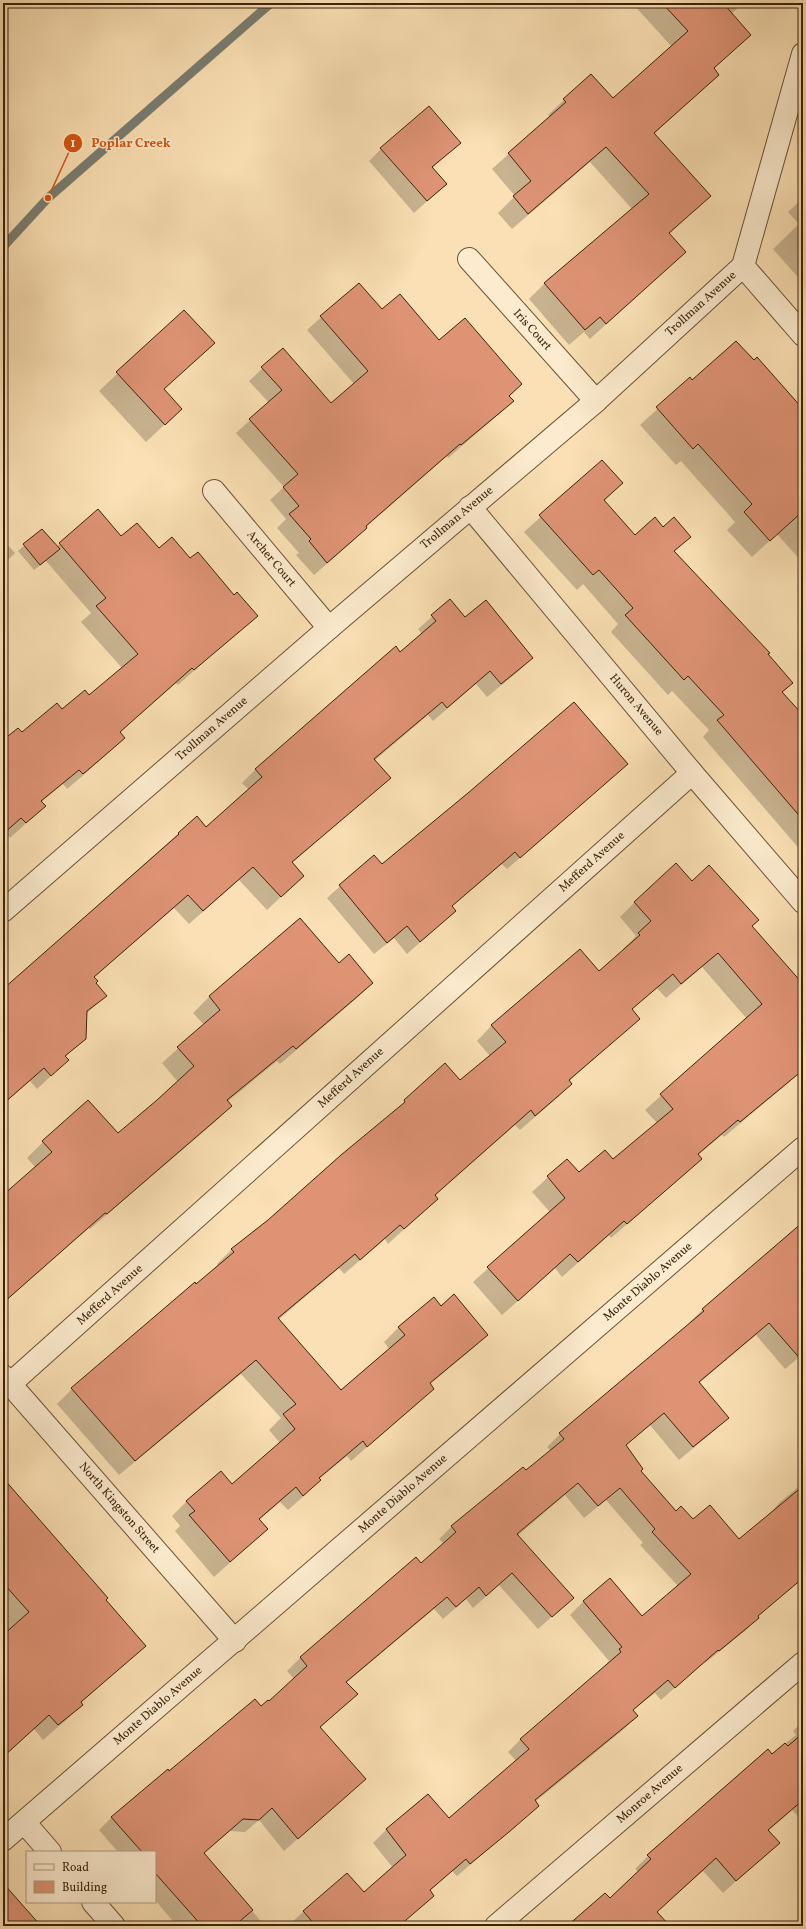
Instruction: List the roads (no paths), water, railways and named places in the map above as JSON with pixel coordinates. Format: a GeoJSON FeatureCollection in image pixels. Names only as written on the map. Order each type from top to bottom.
{"type":"FeatureCollection","features":[{"type":"Feature","properties":{"kind":"street","name":"Trollman Avenue"},"geometry":{"type":"LineString","coordinates":[[3,911],[329,628],[596,401],[743,266],[803,54]]}},
{"type":"Feature","properties":{"kind":"street","name":"Iris Court"},"geometry":{"type":"LineString","coordinates":[[469,259],[596,401]]}},
{"type":"Feature","properties":{"kind":"street"},"geometry":{"type":"LineString","coordinates":[[743,266],[803,334]]}},
{"type":"Feature","properties":{"kind":"street","name":"Archer Court"},"geometry":{"type":"LineString","coordinates":[[214,491],[329,628]]}},
{"type":"Feature","properties":{"kind":"street","name":"Huron Avenue"},"geometry":{"type":"LineString","coordinates":[[470,507],[692,773],[803,902]]}},
{"type":"Feature","properties":{"kind":"street","name":"Mefferd Avenue"},"geometry":{"type":"LineString","coordinates":[[7,1380],[692,773]]}},
{"type":"Feature","properties":{"kind":"street","name":"Monte Diablo Avenue"},"geometry":{"type":"LineString","coordinates":[[3,1840],[803,1148]]}},
{"type":"Feature","properties":{"kind":"street","name":"North Kingston Street"},"geometry":{"type":"LineString","coordinates":[[7,1380],[234,1641]]}},
{"type":"Feature","properties":{"kind":"street","name":"Monroe Avenue"},"geometry":{"type":"LineString","coordinates":[[496,1926],[803,1663]]}},
{"type":"Feature","properties":{"kind":"street"},"geometry":{"type":"LineString","coordinates":[[24,1822],[49,1851]]}},
{"type":"Feature","properties":{"kind":"street"},"geometry":{"type":"LineString","coordinates":[[94,1903],[114,1926]]}},
{"type":"Feature","properties":{"kind":"waterway"},"geometry":{"type":"LineString","coordinates":[[3,247],[48,198],[271,3]]}},
{"type":"Feature","properties":{"kind":"place","name":"Poplar Creek"},"geometry":{"type":"Point","coordinates":[48,198]}}]}
